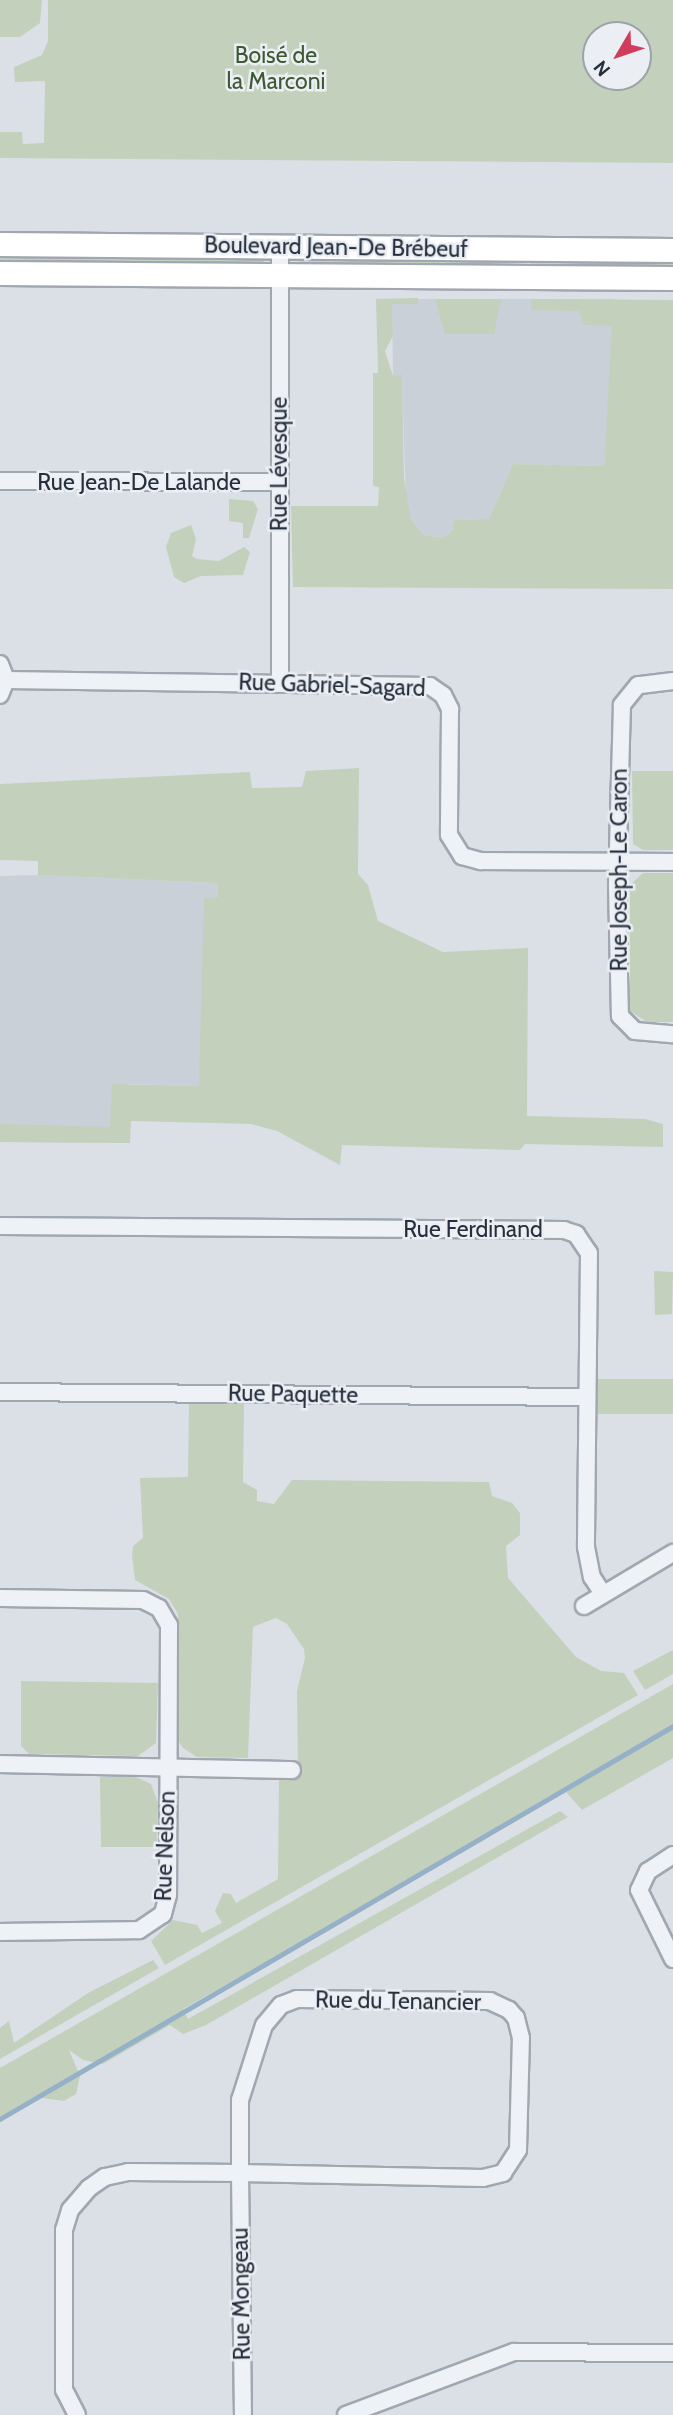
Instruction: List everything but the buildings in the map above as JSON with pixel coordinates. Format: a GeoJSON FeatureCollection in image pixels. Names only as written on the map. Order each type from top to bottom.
{"type":"FeatureCollection","features":[{"type":"Feature","properties":{"kind":"main road","name":"Boulevard Jean-De Brébeuf"},"geometry":{"type":"LineString","coordinates":[[0,244],[673,250]]}},
{"type":"Feature","properties":{"kind":"main road","name":"Boulevard Jean-De Brébeuf"},"geometry":{"type":"LineString","coordinates":[[0,273],[673,278]]}},
{"type":"Feature","properties":{"kind":"street","name":"Rue Lévesque"},"geometry":{"type":"LineString","coordinates":[[280,247],[280,682]]}},
{"type":"Feature","properties":{"kind":"street","name":"Rue Jean-De Lalande"},"geometry":{"type":"LineString","coordinates":[[0,481],[278,482]]}},
{"type":"Feature","properties":{"kind":"street","name":"Rue Gabriel-Sagard"},"geometry":{"type":"LineString","coordinates":[[0,664],[3,687],[280,682],[419,684],[439,691],[450,709],[449,835],[463,856],[481,861],[673,862]]}},
{"type":"Feature","properties":{"kind":"street","name":"Rue Joseph-Le Caron"},"geometry":{"type":"LineString","coordinates":[[673,681],[653,681],[631,690],[621,709],[618,861],[620,1016],[635,1031],[673,1034]]}},
{"type":"Feature","properties":{"kind":"street","name":"Rue Ferdinand"},"geometry":{"type":"LineString","coordinates":[[0,1226],[568,1230],[582,1240],[589,1253],[585,1398],[586,1547],[592,1577],[603,1594]]}},
{"type":"Feature","properties":{"kind":"street","name":"Rue Paquette"},"geometry":{"type":"LineString","coordinates":[[0,1392],[585,1398]]}},
{"type":"Feature","properties":{"kind":"street"},"geometry":{"type":"LineString","coordinates":[[584,1606],[673,1553]]}},
{"type":"Feature","properties":{"kind":"street","name":"Rue Nelson"},"geometry":{"type":"LineString","coordinates":[[0,1598],[143,1600],[162,1611],[169,1625],[168,1895],[158,1921],[135,1931],[0,1932]]}},
{"type":"Feature","properties":{"kind":"street"},"geometry":{"type":"LineString","coordinates":[[0,1764],[292,1770]]}},
{"type":"Feature","properties":{"kind":"street"},"geometry":{"type":"LineString","coordinates":[[673,1855],[648,1871],[640,1881],[640,1898],[673,1959]]}},
{"type":"Feature","properties":{"kind":"street","name":"Rue du Tenancier"},"geometry":{"type":"LineString","coordinates":[[297,1999],[490,2001],[516,2018],[521,2038],[518,2150],[503,2173],[483,2178],[240,2173],[243,2082],[264,2025],[281,2005],[297,1999]]}},
{"type":"Feature","properties":{"kind":"street"},"geometry":{"type":"LineString","coordinates":[[77,2415],[64,2390],[64,2230],[73,2206],[96,2182],[121,2172],[240,2173]]}},
{"type":"Feature","properties":{"kind":"street","name":"Rue Mongeau"},"geometry":{"type":"LineString","coordinates":[[240,2173],[243,2415]]}},
{"type":"Feature","properties":{"kind":"street"},"geometry":{"type":"LineString","coordinates":[[346,2415],[514,2353],[673,2353]]}},
{"type":"Feature","properties":{"kind":"shaded area"},"geometry":{"type":"Polygon","coordinates":[[[392,299],[615,299],[604,466],[513,464],[489,519],[454,520],[452,531],[443,538],[424,535],[411,520],[406,503],[402,376],[393,376],[392,299]]]}},
{"type":"Feature","properties":{"kind":"shaded area"},"geometry":{"type":"Polygon","coordinates":[[[38,875],[218,883],[216,1007],[199,1086],[128,1084],[130,1143],[0,1142],[0,876],[38,875]]]}},
{"type":"Feature","properties":{"kind":"green space"},"geometry":{"type":"Polygon","coordinates":[[[0,0],[42,0],[40,23],[20,37],[0,37],[0,0]]]}},
{"type":"Feature","properties":{"kind":"green space","name":"Boisé de la Marconi"},"geometry":{"type":"Polygon","coordinates":[[[48,0],[673,0],[673,163],[0,158],[0,132],[22,132],[23,144],[44,143],[45,81],[15,82],[14,67],[42,55],[48,41],[48,0]]]}},
{"type":"Feature","properties":{"kind":"green space"},"geometry":{"type":"Polygon","coordinates":[[[0,254],[262,255],[266,258],[262,264],[0,263],[0,254]]]}},
{"type":"Feature","properties":{"kind":"green space"},"geometry":{"type":"Polygon","coordinates":[[[300,257],[496,261],[491,267],[299,265],[300,257]]]}},
{"type":"Feature","properties":{"kind":"green space"},"geometry":{"type":"Polygon","coordinates":[[[531,259],[673,259],[673,268],[530,266],[531,259]]]}},
{"type":"Feature","properties":{"kind":"green space"},"geometry":{"type":"Polygon","coordinates":[[[418,298],[418,304],[392,304],[393,336],[385,351],[393,376],[402,375],[404,479],[411,520],[424,535],[443,538],[452,531],[454,520],[489,519],[513,464],[604,466],[612,326],[584,325],[579,311],[531,310],[531,299],[673,300],[673,589],[293,587],[291,506],[378,506],[379,487],[373,486],[373,373],[378,373],[376,299],[418,298]]]}},
{"type":"Feature","properties":{"kind":"green space"},"geometry":{"type":"Polygon","coordinates":[[[435,299],[501,299],[494,334],[445,334],[435,299]]]}},
{"type":"Feature","properties":{"kind":"green space"},"geometry":{"type":"Polygon","coordinates":[[[229,499],[253,501],[258,509],[249,538],[243,538],[243,523],[229,521],[229,499]]]}},
{"type":"Feature","properties":{"kind":"green space"},"geometry":{"type":"Polygon","coordinates":[[[191,525],[196,539],[192,556],[219,561],[244,547],[250,552],[243,575],[201,576],[184,583],[174,577],[166,547],[171,533],[191,525]]]}},
{"type":"Feature","properties":{"kind":"green space"},"geometry":{"type":"Polygon","coordinates":[[[359,768],[358,874],[368,885],[378,921],[443,952],[528,948],[527,1116],[645,1119],[663,1124],[663,1147],[525,1144],[520,1150],[342,1145],[340,1165],[277,1131],[251,1124],[131,1121],[130,1143],[0,1142],[0,1124],[110,1127],[112,1084],[199,1086],[204,898],[218,897],[218,883],[38,875],[38,861],[0,860],[0,784],[250,772],[252,788],[302,787],[306,771],[359,768]]]}},
{"type":"Feature","properties":{"kind":"green space"},"geometry":{"type":"Polygon","coordinates":[[[632,771],[673,771],[673,850],[643,850],[633,844],[632,771]]]}},
{"type":"Feature","properties":{"kind":"green space"},"geometry":{"type":"Polygon","coordinates":[[[643,873],[673,873],[673,1022],[647,1022],[630,1011],[630,885],[643,873]]]}},
{"type":"Feature","properties":{"kind":"green space"},"geometry":{"type":"Polygon","coordinates":[[[654,1271],[673,1272],[672,1314],[655,1315],[654,1271]]]}},
{"type":"Feature","properties":{"kind":"green space"},"geometry":{"type":"Polygon","coordinates":[[[598,1379],[673,1379],[673,1414],[598,1414],[598,1379]]]}},
{"type":"Feature","properties":{"kind":"green space"},"geometry":{"type":"Polygon","coordinates":[[[189,1404],[244,1404],[243,1482],[257,1490],[257,1501],[274,1504],[292,1480],[489,1482],[492,1496],[512,1503],[520,1513],[520,1535],[506,1546],[508,1578],[576,1657],[601,1671],[624,1673],[638,1695],[165,1965],[151,1941],[173,1920],[197,1925],[202,1933],[222,1923],[215,1911],[223,1893],[231,1894],[236,1903],[278,1879],[279,1780],[298,1775],[297,1691],[305,1658],[304,1649],[287,1624],[276,1618],[253,1627],[248,1758],[197,1757],[183,1748],[179,1742],[178,1614],[169,1599],[135,1580],[132,1555],[133,1546],[143,1538],[140,1478],[188,1477],[189,1404]]]}},
{"type":"Feature","properties":{"kind":"green space"},"geometry":{"type":"Polygon","coordinates":[[[673,1650],[673,1674],[645,1690],[633,1671],[673,1650]]]}},
{"type":"Feature","properties":{"kind":"green space"},"geometry":{"type":"Polygon","coordinates":[[[21,1681],[158,1683],[156,1743],[138,1756],[29,1754],[21,1746],[21,1681]]]}},
{"type":"Feature","properties":{"kind":"green space"},"geometry":{"type":"Polygon","coordinates":[[[673,1684],[673,1758],[582,1810],[566,1792],[183,2009],[188,2019],[560,1811],[568,1817],[206,2025],[183,2034],[170,2025],[103,2064],[83,2060],[69,2050],[80,2076],[76,2094],[64,2101],[42,2098],[0,2121],[0,2068],[673,1684]]]}},
{"type":"Feature","properties":{"kind":"green space"},"geometry":{"type":"Polygon","coordinates":[[[100,1777],[136,1777],[151,1784],[158,1803],[157,1847],[101,1847],[100,1777]]]}},
{"type":"Feature","properties":{"kind":"green space"},"geometry":{"type":"Polygon","coordinates":[[[153,1960],[159,1968],[0,2059],[0,2028],[9,2021],[14,2043],[88,1993],[153,1960]]]}},
{"type":"Feature","properties":{"kind":"waterway"},"geometry":{"type":"LineString","coordinates":[[0,2119],[673,1726]]}}]}
